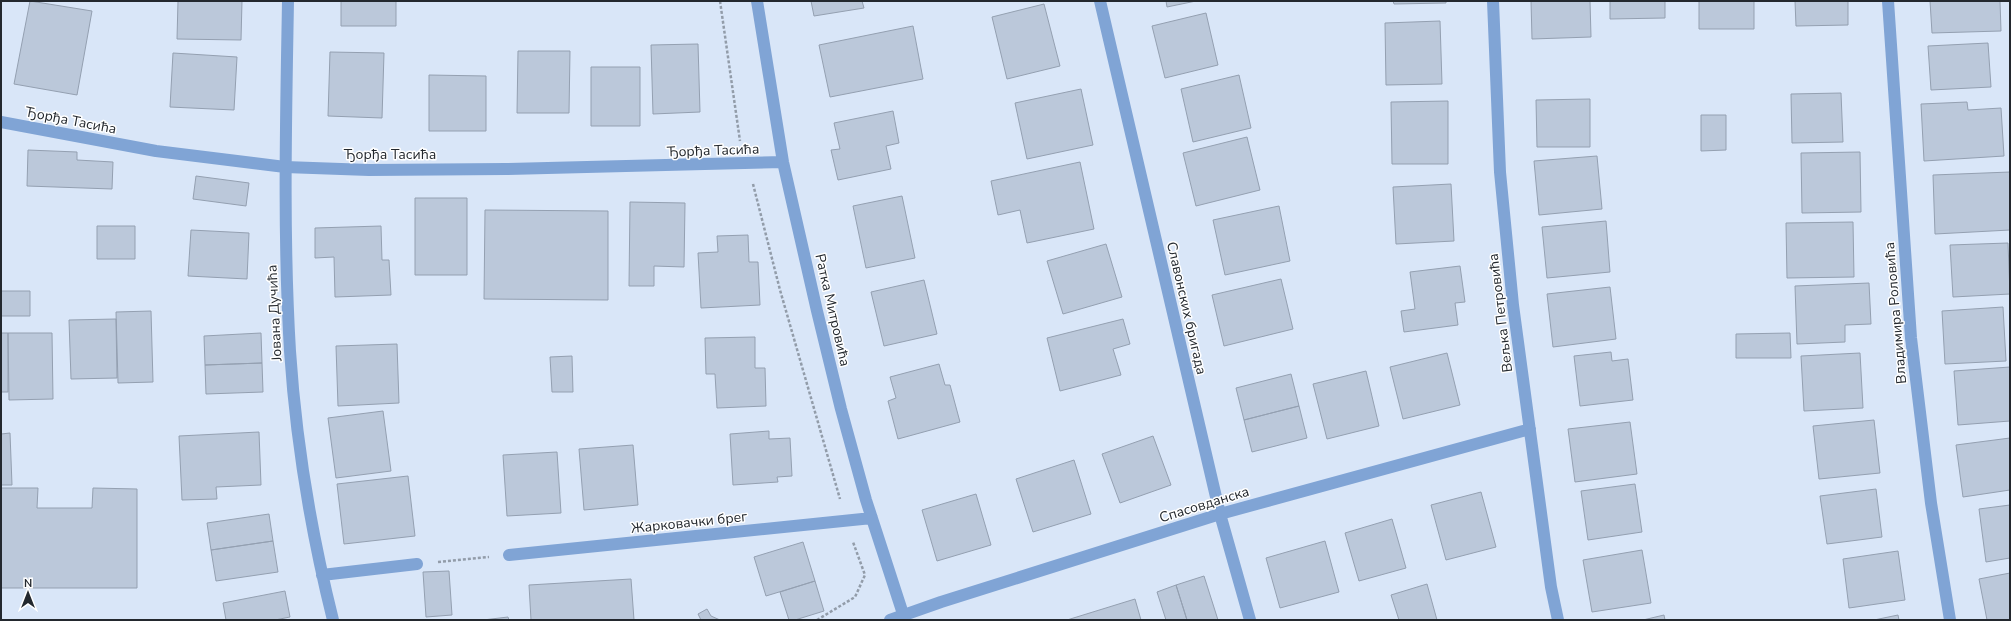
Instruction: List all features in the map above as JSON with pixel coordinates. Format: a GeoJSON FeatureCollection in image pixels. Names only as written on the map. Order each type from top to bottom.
{"type":"FeatureCollection","features":[{"type":"Feature","properties":{"kind":"street","name":"Јована Дучића"},"geometry":{"type":"LineString","coordinates":[[288,1],[285,167],[290,352],[300,449],[322,575],[333,620]]}},
{"type":"Feature","properties":{"kind":"street","name":"Ратка Митровића"},"geometry":{"type":"LineString","coordinates":[[757,1],[783,162],[839,401],[872,518],[904,617]]}},
{"type":"Feature","properties":{"kind":"street","name":"Славонских бригада"},"geometry":{"type":"LineString","coordinates":[[1100,1],[1220,514],[1250,620]]}},
{"type":"Feature","properties":{"kind":"street","name":"Вељка Петровића"},"geometry":{"type":"LineString","coordinates":[[1493,1],[1500,172],[1512,305],[1551,587],[1558,620]]}},
{"type":"Feature","properties":{"kind":"street","name":"Владимира Роловића"},"geometry":{"type":"LineString","coordinates":[[1888,1],[1911,338],[1931,503],[1950,620]]}},
{"type":"Feature","properties":{"kind":"street","name":"Ђорђа Тасића"},"geometry":{"type":"LineString","coordinates":[[1,122],[156,151],[285,167],[369,170],[506,169],[783,162]]}},
{"type":"Feature","properties":{"kind":"street","name":"Спасовданска"},"geometry":{"type":"LineString","coordinates":[[890,620],[904,617],[1220,514],[1530,429]]}},
{"type":"Feature","properties":{"kind":"street","name":"Жарковачки брег"},"geometry":{"type":"LineString","coordinates":[[509,555],[872,518]]}},
{"type":"Feature","properties":{"kind":"street"},"geometry":{"type":"LineString","coordinates":[[322,575],[417,564]]}},
{"type":"Feature","properties":{"kind":"path"},"geometry":{"type":"LineString","coordinates":[[720,1],[739,137],[748,164],[780,290],[846,521],[865,575],[855,597],[817,620]]}},
{"type":"Feature","properties":{"kind":"path"},"geometry":{"type":"LineString","coordinates":[[417,564],[509,555]]}},
{"type":"Feature","properties":{"kind":"building"},"geometry":{"type":"Polygon","coordinates":[[[30,1],[92,11],[77,95],[14,84],[30,1]]]}},
{"type":"Feature","properties":{"kind":"building"},"geometry":{"type":"Polygon","coordinates":[[[178,1],[242,1],[241,40],[177,39],[178,1]]]}},
{"type":"Feature","properties":{"kind":"building"},"geometry":{"type":"Polygon","coordinates":[[[341,1],[396,1],[396,26],[341,26],[341,1]]]}},
{"type":"Feature","properties":{"kind":"building"},"geometry":{"type":"Polygon","coordinates":[[[811,1],[862,1],[864,8],[814,16],[811,1]]]}},
{"type":"Feature","properties":{"kind":"building"},"geometry":{"type":"Polygon","coordinates":[[[1166,1],[1196,1],[1167,7],[1166,1]]]}},
{"type":"Feature","properties":{"kind":"building"},"geometry":{"type":"Polygon","coordinates":[[[1393,1],[1446,1],[1446,3],[1394,4],[1393,1]]]}},
{"type":"Feature","properties":{"kind":"building"},"geometry":{"type":"Polygon","coordinates":[[[1531,1],[1590,1],[1591,37],[1532,39],[1531,1]]]}},
{"type":"Feature","properties":{"kind":"building"},"geometry":{"type":"Polygon","coordinates":[[[1610,1],[1665,1],[1665,18],[1610,19],[1610,1]]]}},
{"type":"Feature","properties":{"kind":"building"},"geometry":{"type":"Polygon","coordinates":[[[1699,1],[1754,1],[1754,29],[1699,29],[1699,1]]]}},
{"type":"Feature","properties":{"kind":"building"},"geometry":{"type":"Polygon","coordinates":[[[1795,1],[1848,1],[1848,25],[1796,26],[1795,1]]]}},
{"type":"Feature","properties":{"kind":"building"},"geometry":{"type":"Polygon","coordinates":[[[1930,1],[2000,1],[2001,31],[1932,33],[1930,1]]]}},
{"type":"Feature","properties":{"kind":"building"},"geometry":{"type":"Polygon","coordinates":[[[1044,4],[1060,66],[1007,79],[992,17],[1044,4]]]}},
{"type":"Feature","properties":{"kind":"building"},"geometry":{"type":"Polygon","coordinates":[[[1206,13],[1218,65],[1165,78],[1152,26],[1206,13]]]}},
{"type":"Feature","properties":{"kind":"building"},"geometry":{"type":"Polygon","coordinates":[[[1440,21],[1442,84],[1386,85],[1385,23],[1440,21]]]}},
{"type":"Feature","properties":{"kind":"building"},"geometry":{"type":"Polygon","coordinates":[[[913,26],[923,79],[830,97],[819,45],[913,26]]]}},
{"type":"Feature","properties":{"kind":"building"},"geometry":{"type":"Polygon","coordinates":[[[1988,43],[1991,87],[1931,90],[1928,46],[1988,43]]]}},
{"type":"Feature","properties":{"kind":"building"},"geometry":{"type":"Polygon","coordinates":[[[698,44],[700,112],[653,114],[651,45],[698,44]]]}},
{"type":"Feature","properties":{"kind":"building"},"geometry":{"type":"Polygon","coordinates":[[[518,51],[570,51],[569,113],[517,113],[518,51]]]}},
{"type":"Feature","properties":{"kind":"building"},"geometry":{"type":"Polygon","coordinates":[[[330,52],[384,53],[382,118],[328,116],[330,52]]]}},
{"type":"Feature","properties":{"kind":"building"},"geometry":{"type":"Polygon","coordinates":[[[173,53],[237,57],[234,110],[170,107],[173,53]]]}},
{"type":"Feature","properties":{"kind":"building"},"geometry":{"type":"Polygon","coordinates":[[[591,67],[640,67],[640,126],[591,126],[591,67]]]}},
{"type":"Feature","properties":{"kind":"building"},"geometry":{"type":"Polygon","coordinates":[[[429,75],[486,76],[486,131],[429,131],[429,75]]]}},
{"type":"Feature","properties":{"kind":"building"},"geometry":{"type":"Polygon","coordinates":[[[1239,75],[1251,128],[1193,142],[1181,89],[1239,75]]]}},
{"type":"Feature","properties":{"kind":"building"},"geometry":{"type":"Polygon","coordinates":[[[1081,89],[1093,145],[1027,159],[1015,103],[1081,89]]]}},
{"type":"Feature","properties":{"kind":"building"},"geometry":{"type":"Polygon","coordinates":[[[1841,93],[1843,142],[1792,143],[1791,94],[1841,93]]]}},
{"type":"Feature","properties":{"kind":"building"},"geometry":{"type":"Polygon","coordinates":[[[1590,99],[1590,147],[1537,147],[1536,100],[1590,99]]]}},
{"type":"Feature","properties":{"kind":"building"},"geometry":{"type":"Polygon","coordinates":[[[1448,101],[1448,164],[1392,164],[1391,102],[1448,101]]]}},
{"type":"Feature","properties":{"kind":"building"},"geometry":{"type":"Polygon","coordinates":[[[1967,102],[1968,110],[2001,108],[2004,156],[1924,161],[1921,104],[1967,102]]]}},
{"type":"Feature","properties":{"kind":"building"},"geometry":{"type":"Polygon","coordinates":[[[893,111],[899,143],[886,146],[891,169],[838,180],[831,150],[840,149],[834,123],[893,111]]]}},
{"type":"Feature","properties":{"kind":"building"},"geometry":{"type":"Polygon","coordinates":[[[1701,115],[1726,115],[1726,150],[1701,151],[1701,115]]]}},
{"type":"Feature","properties":{"kind":"building"},"geometry":{"type":"Polygon","coordinates":[[[1247,137],[1260,190],[1196,206],[1183,153],[1247,137]]]}},
{"type":"Feature","properties":{"kind":"building"},"geometry":{"type":"Polygon","coordinates":[[[28,150],[77,152],[77,160],[113,162],[112,189],[27,186],[28,150]]]}},
{"type":"Feature","properties":{"kind":"building"},"geometry":{"type":"Polygon","coordinates":[[[1860,152],[1861,212],[1802,213],[1801,153],[1860,152]]]}},
{"type":"Feature","properties":{"kind":"building"},"geometry":{"type":"Polygon","coordinates":[[[1597,156],[1602,209],[1539,215],[1534,161],[1597,156]]]}},
{"type":"Feature","properties":{"kind":"building"},"geometry":{"type":"Polygon","coordinates":[[[1080,162],[1094,229],[1027,243],[1020,210],[998,215],[991,181],[1080,162]]]}},
{"type":"Feature","properties":{"kind":"building"},"geometry":{"type":"Polygon","coordinates":[[[2010,172],[2010,230],[1935,234],[1933,175],[2010,172]]]}},
{"type":"Feature","properties":{"kind":"building"},"geometry":{"type":"Polygon","coordinates":[[[196,176],[249,183],[246,206],[193,199],[196,176]]]}},
{"type":"Feature","properties":{"kind":"building"},"geometry":{"type":"Polygon","coordinates":[[[1451,184],[1454,241],[1396,244],[1393,187],[1451,184]]]}},
{"type":"Feature","properties":{"kind":"building"},"geometry":{"type":"Polygon","coordinates":[[[902,196],[915,258],[866,268],[853,206],[902,196]]]}},
{"type":"Feature","properties":{"kind":"building"},"geometry":{"type":"Polygon","coordinates":[[[415,198],[467,198],[467,275],[415,275],[415,198]]]}},
{"type":"Feature","properties":{"kind":"building"},"geometry":{"type":"Polygon","coordinates":[[[630,202],[685,203],[684,267],[654,266],[654,286],[629,286],[630,202]]]}},
{"type":"Feature","properties":{"kind":"building"},"geometry":{"type":"Polygon","coordinates":[[[1279,206],[1290,261],[1225,275],[1213,220],[1279,206]]]}},
{"type":"Feature","properties":{"kind":"building"},"geometry":{"type":"Polygon","coordinates":[[[485,210],[608,211],[608,300],[484,299],[485,210]]]}},
{"type":"Feature","properties":{"kind":"building"},"geometry":{"type":"Polygon","coordinates":[[[1606,221],[1610,272],[1547,278],[1542,227],[1606,221]]]}},
{"type":"Feature","properties":{"kind":"building"},"geometry":{"type":"Polygon","coordinates":[[[1853,222],[1854,277],[1787,278],[1786,223],[1853,222]]]}},
{"type":"Feature","properties":{"kind":"building"},"geometry":{"type":"Polygon","coordinates":[[[97,226],[135,226],[135,259],[97,259],[97,226]]]}},
{"type":"Feature","properties":{"kind":"building"},"geometry":{"type":"Polygon","coordinates":[[[381,226],[382,260],[389,260],[391,295],[335,297],[334,257],[315,258],[315,228],[381,226]]]}},
{"type":"Feature","properties":{"kind":"building"},"geometry":{"type":"Polygon","coordinates":[[[191,230],[249,233],[247,279],[188,276],[191,230]]]}},
{"type":"Feature","properties":{"kind":"building"},"geometry":{"type":"Polygon","coordinates":[[[748,235],[749,262],[758,262],[760,305],[701,308],[698,253],[718,252],[717,236],[748,235]]]}},
{"type":"Feature","properties":{"kind":"building"},"geometry":{"type":"Polygon","coordinates":[[[2008,243],[2010,294],[1953,297],[1950,245],[2008,243]]]}},
{"type":"Feature","properties":{"kind":"building"},"geometry":{"type":"Polygon","coordinates":[[[1106,244],[1122,297],[1063,314],[1047,261],[1106,244]]]}},
{"type":"Feature","properties":{"kind":"building"},"geometry":{"type":"Polygon","coordinates":[[[1460,266],[1465,302],[1455,303],[1458,325],[1404,332],[1401,311],[1415,309],[1410,272],[1460,266]]]}},
{"type":"Feature","properties":{"kind":"building"},"geometry":{"type":"Polygon","coordinates":[[[1281,279],[1293,329],[1224,346],[1212,295],[1281,279]]]}},
{"type":"Feature","properties":{"kind":"building"},"geometry":{"type":"Polygon","coordinates":[[[924,280],[937,334],[884,346],[871,292],[924,280]]]}},
{"type":"Feature","properties":{"kind":"building"},"geometry":{"type":"Polygon","coordinates":[[[1869,283],[1871,324],[1845,325],[1845,342],[1797,344],[1795,286],[1869,283]]]}},
{"type":"Feature","properties":{"kind":"building"},"geometry":{"type":"Polygon","coordinates":[[[1610,287],[1616,339],[1553,347],[1547,294],[1610,287]]]}},
{"type":"Feature","properties":{"kind":"building"},"geometry":{"type":"Polygon","coordinates":[[[1,291],[30,291],[30,316],[1,316],[1,291]]]}},
{"type":"Feature","properties":{"kind":"building"},"geometry":{"type":"Polygon","coordinates":[[[2003,307],[2006,361],[1945,364],[1942,311],[2003,307]]]}},
{"type":"Feature","properties":{"kind":"building"},"geometry":{"type":"Polygon","coordinates":[[[151,311],[153,382],[118,383],[116,312],[151,311]]]}},
{"type":"Feature","properties":{"kind":"building"},"geometry":{"type":"Polygon","coordinates":[[[116,319],[117,378],[71,379],[69,320],[116,319]]]}},
{"type":"Feature","properties":{"kind":"building"},"geometry":{"type":"Polygon","coordinates":[[[1123,319],[1130,344],[1113,349],[1121,375],[1060,391],[1047,338],[1123,319]]]}},
{"type":"Feature","properties":{"kind":"building"},"geometry":{"type":"Polygon","coordinates":[[[1,333],[8,333],[8,392],[1,392],[1,333]]]}},
{"type":"Feature","properties":{"kind":"building"},"geometry":{"type":"Polygon","coordinates":[[[8,333],[52,333],[53,399],[9,400],[8,333]]]}},
{"type":"Feature","properties":{"kind":"building"},"geometry":{"type":"Polygon","coordinates":[[[261,333],[262,363],[205,365],[204,336],[261,333]]]}},
{"type":"Feature","properties":{"kind":"building"},"geometry":{"type":"Polygon","coordinates":[[[1790,333],[1791,358],[1736,358],[1736,334],[1790,333]]]}},
{"type":"Feature","properties":{"kind":"building"},"geometry":{"type":"Polygon","coordinates":[[[755,337],[755,368],[765,368],[766,406],[717,408],[715,374],[706,374],[705,338],[755,337]]]}},
{"type":"Feature","properties":{"kind":"building"},"geometry":{"type":"Polygon","coordinates":[[[397,344],[399,403],[338,406],[336,346],[397,344]]]}},
{"type":"Feature","properties":{"kind":"building"},"geometry":{"type":"Polygon","coordinates":[[[1611,352],[1612,361],[1628,359],[1633,400],[1580,406],[1574,356],[1611,352]]]}},
{"type":"Feature","properties":{"kind":"building"},"geometry":{"type":"Polygon","coordinates":[[[1447,353],[1460,405],[1403,419],[1390,367],[1447,353]]]}},
{"type":"Feature","properties":{"kind":"building"},"geometry":{"type":"Polygon","coordinates":[[[1860,353],[1863,408],[1804,411],[1801,356],[1860,353]]]}},
{"type":"Feature","properties":{"kind":"building"},"geometry":{"type":"Polygon","coordinates":[[[572,356],[573,392],[552,392],[550,357],[572,356]]]}},
{"type":"Feature","properties":{"kind":"building"},"geometry":{"type":"Polygon","coordinates":[[[262,363],[263,392],[206,394],[205,365],[262,363]]]}},
{"type":"Feature","properties":{"kind":"building"},"geometry":{"type":"Polygon","coordinates":[[[939,364],[945,385],[950,385],[960,422],[898,439],[888,401],[896,398],[890,377],[939,364]]]}},
{"type":"Feature","properties":{"kind":"building"},"geometry":{"type":"Polygon","coordinates":[[[2010,367],[2010,421],[1958,425],[1954,371],[2010,367]]]}},
{"type":"Feature","properties":{"kind":"building"},"geometry":{"type":"Polygon","coordinates":[[[1366,371],[1379,426],[1327,439],[1313,384],[1366,371]]]}},
{"type":"Feature","properties":{"kind":"building"},"geometry":{"type":"Polygon","coordinates":[[[1291,374],[1299,406],[1244,420],[1236,388],[1291,374]]]}},
{"type":"Feature","properties":{"kind":"building"},"geometry":{"type":"Polygon","coordinates":[[[1299,406],[1307,438],[1252,452],[1244,420],[1299,406]]]}},
{"type":"Feature","properties":{"kind":"building"},"geometry":{"type":"Polygon","coordinates":[[[383,411],[391,471],[336,478],[328,418],[383,411]]]}},
{"type":"Feature","properties":{"kind":"building"},"geometry":{"type":"Polygon","coordinates":[[[1874,420],[1880,473],[1819,479],[1813,426],[1874,420]]]}},
{"type":"Feature","properties":{"kind":"building"},"geometry":{"type":"Polygon","coordinates":[[[1630,422],[1637,474],[1575,482],[1568,429],[1630,422]]]}},
{"type":"Feature","properties":{"kind":"building"},"geometry":{"type":"Polygon","coordinates":[[[769,431],[769,439],[790,438],[792,476],[777,477],[778,482],[733,485],[730,434],[769,431]]]}},
{"type":"Feature","properties":{"kind":"building"},"geometry":{"type":"Polygon","coordinates":[[[259,432],[261,485],[216,487],[217,499],[182,500],[179,436],[259,432]]]}},
{"type":"Feature","properties":{"kind":"building"},"geometry":{"type":"Polygon","coordinates":[[[10,433],[12,485],[1,485],[1,434],[10,433]]]}},
{"type":"Feature","properties":{"kind":"building"},"geometry":{"type":"Polygon","coordinates":[[[1153,436],[1171,485],[1120,503],[1102,454],[1153,436]]]}},
{"type":"Feature","properties":{"kind":"building"},"geometry":{"type":"Polygon","coordinates":[[[2010,438],[2010,490],[1963,497],[1956,445],[2010,438]]]}},
{"type":"Feature","properties":{"kind":"building"},"geometry":{"type":"Polygon","coordinates":[[[633,445],[638,505],[584,510],[579,449],[633,445]]]}},
{"type":"Feature","properties":{"kind":"building"},"geometry":{"type":"Polygon","coordinates":[[[557,452],[561,513],[507,516],[503,455],[557,452]]]}},
{"type":"Feature","properties":{"kind":"building"},"geometry":{"type":"Polygon","coordinates":[[[1074,460],[1091,514],[1033,532],[1016,479],[1074,460]]]}},
{"type":"Feature","properties":{"kind":"building"},"geometry":{"type":"Polygon","coordinates":[[[408,476],[415,536],[344,544],[337,484],[408,476]]]}},
{"type":"Feature","properties":{"kind":"building"},"geometry":{"type":"Polygon","coordinates":[[[1635,484],[1642,532],[1588,540],[1581,491],[1635,484]]]}},
{"type":"Feature","properties":{"kind":"building"},"geometry":{"type":"Polygon","coordinates":[[[1,488],[38,488],[37,508],[92,508],[93,488],[137,489],[137,588],[1,588],[1,488]]]}},
{"type":"Feature","properties":{"kind":"building"},"geometry":{"type":"Polygon","coordinates":[[[1876,489],[1882,537],[1827,544],[1820,496],[1876,489]]]}},
{"type":"Feature","properties":{"kind":"building"},"geometry":{"type":"Polygon","coordinates":[[[1481,492],[1496,547],[1446,560],[1431,505],[1481,492]]]}},
{"type":"Feature","properties":{"kind":"building"},"geometry":{"type":"Polygon","coordinates":[[[976,494],[991,545],[937,561],[922,510],[976,494]]]}},
{"type":"Feature","properties":{"kind":"building"},"geometry":{"type":"Polygon","coordinates":[[[2010,505],[2010,558],[1986,562],[1979,509],[2010,505]]]}},
{"type":"Feature","properties":{"kind":"building"},"geometry":{"type":"Polygon","coordinates":[[[269,514],[273,541],[211,550],[207,523],[269,514]]]}},
{"type":"Feature","properties":{"kind":"building"},"geometry":{"type":"Polygon","coordinates":[[[1392,519],[1406,568],[1359,581],[1345,533],[1392,519]]]}},
{"type":"Feature","properties":{"kind":"building"},"geometry":{"type":"Polygon","coordinates":[[[273,541],[278,572],[216,581],[211,550],[273,541]]]}},
{"type":"Feature","properties":{"kind":"building"},"geometry":{"type":"Polygon","coordinates":[[[1325,541],[1339,592],[1280,608],[1266,558],[1325,541]]]}},
{"type":"Feature","properties":{"kind":"building"},"geometry":{"type":"Polygon","coordinates":[[[803,542],[815,581],[766,596],[754,557],[803,542]]]}},
{"type":"Feature","properties":{"kind":"building"},"geometry":{"type":"Polygon","coordinates":[[[1642,550],[1651,603],[1592,612],[1583,560],[1642,550]]]}},
{"type":"Feature","properties":{"kind":"building"},"geometry":{"type":"Polygon","coordinates":[[[1898,551],[1905,600],[1849,608],[1843,559],[1898,551]]]}},
{"type":"Feature","properties":{"kind":"building"},"geometry":{"type":"Polygon","coordinates":[[[449,571],[452,615],[426,617],[423,572],[449,571]]]}},
{"type":"Feature","properties":{"kind":"building"},"geometry":{"type":"Polygon","coordinates":[[[2010,573],[2010,620],[1987,620],[1979,579],[2010,573]]]}},
{"type":"Feature","properties":{"kind":"building"},"geometry":{"type":"Polygon","coordinates":[[[1204,576],[1218,620],[1187,620],[1176,585],[1204,576]]]}},
{"type":"Feature","properties":{"kind":"building"},"geometry":{"type":"Polygon","coordinates":[[[631,579],[634,620],[531,620],[529,585],[631,579]]]}},
{"type":"Feature","properties":{"kind":"building"},"geometry":{"type":"Polygon","coordinates":[[[815,581],[824,611],[795,620],[789,620],[780,592],[815,581]]]}},
{"type":"Feature","properties":{"kind":"building"},"geometry":{"type":"Polygon","coordinates":[[[1427,584],[1437,620],[1399,620],[1391,595],[1427,584]]]}},
{"type":"Feature","properties":{"kind":"building"},"geometry":{"type":"Polygon","coordinates":[[[1176,585],[1187,620],[1166,620],[1157,592],[1176,585]]]}},
{"type":"Feature","properties":{"kind":"building"},"geometry":{"type":"Polygon","coordinates":[[[285,591],[290,617],[275,620],[226,620],[223,603],[285,591]]]}},
{"type":"Feature","properties":{"kind":"building"},"geometry":{"type":"Polygon","coordinates":[[[1135,599],[1141,620],[1067,620],[1122,603],[1135,599]]]}},
{"type":"Feature","properties":{"kind":"building"},"geometry":{"type":"Polygon","coordinates":[[[707,609],[711,616],[720,620],[701,620],[698,614],[707,609]]]}},
{"type":"Feature","properties":{"kind":"building"},"geometry":{"type":"Polygon","coordinates":[[[1664,615],[1665,620],[1643,620],[1664,615]]]}},
{"type":"Feature","properties":{"kind":"building"},"geometry":{"type":"Polygon","coordinates":[[[1898,615],[1899,620],[1874,620],[1898,615]]]}},
{"type":"Feature","properties":{"kind":"building"},"geometry":{"type":"Polygon","coordinates":[[[508,617],[509,620],[483,620],[508,617]]]}}]}
